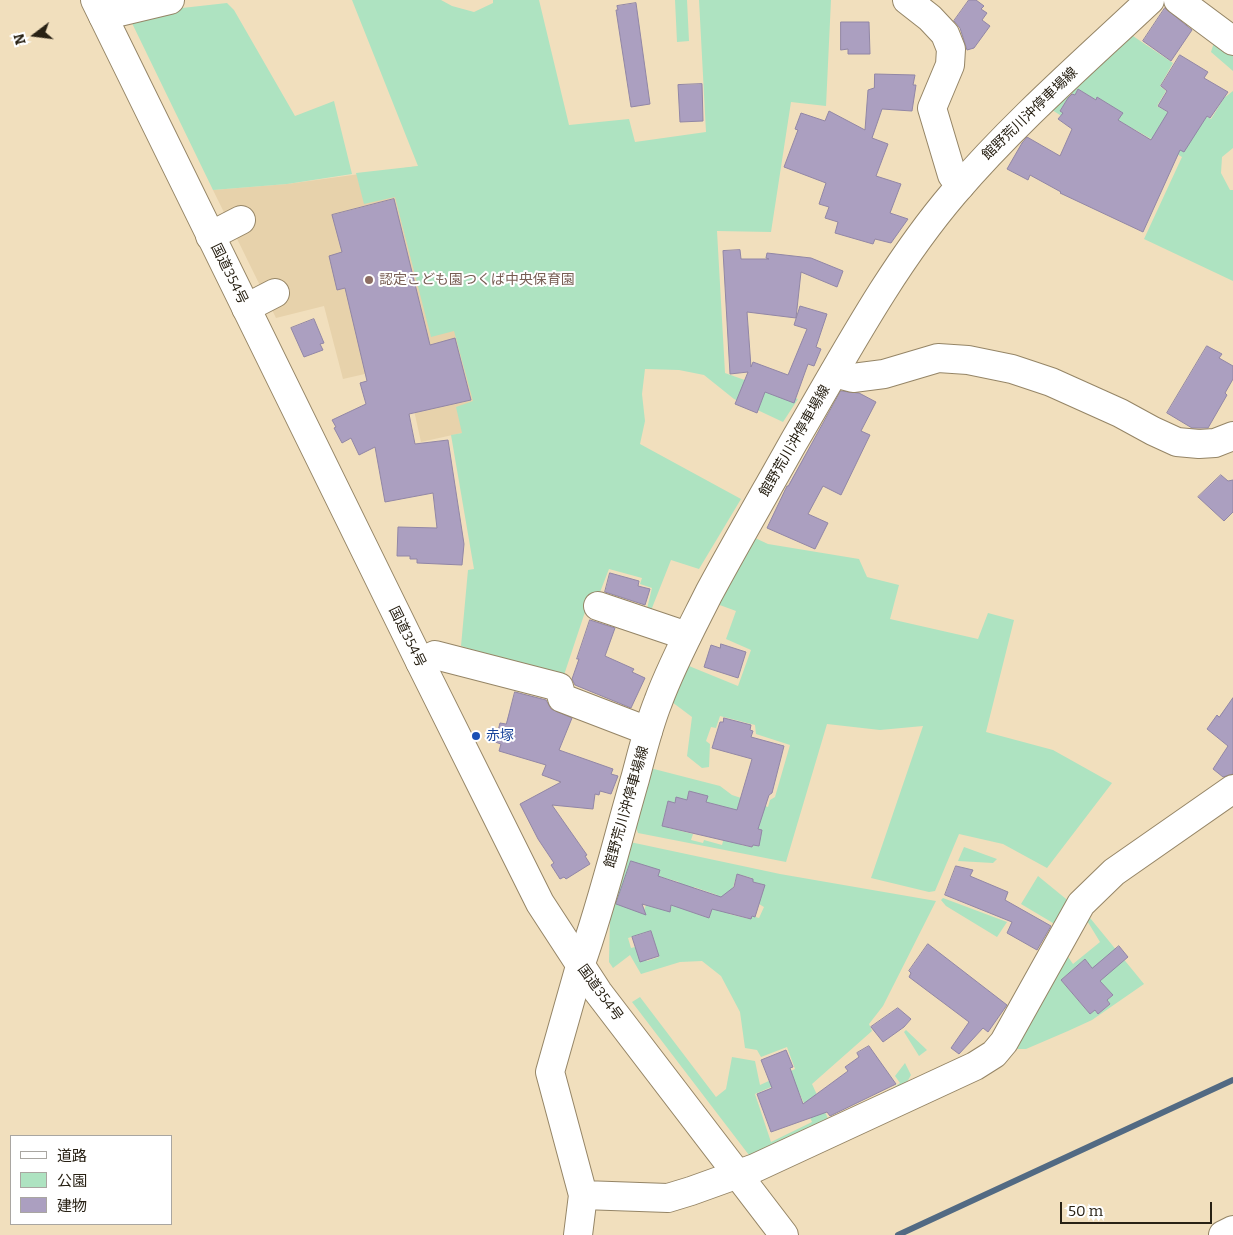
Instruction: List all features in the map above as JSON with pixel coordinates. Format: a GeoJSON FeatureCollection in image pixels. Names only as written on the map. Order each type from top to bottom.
{"type":"FeatureCollection","features":[{"type":"Feature","properties":{"kind":"main road"},"geometry":{"type":"LineString","coordinates":[[99,8],[170,0]]}},
{"type":"Feature","properties":{"kind":"main road"},"geometry":{"type":"LineString","coordinates":[[907,0],[930,18],[944,34],[951,50],[950,65],[932,108],[952,175],[960,186]]}},
{"type":"Feature","properties":{"kind":"main road","name":"館野荒川沖停車場線"},"geometry":{"type":"LineString","coordinates":[[583,1195],[550,1072],[602,897],[648,731],[658,702],[687,636],[739,538],[834,373],[915,241],[984,158],[1025,116],[1149,0]]}},
{"type":"Feature","properties":{"kind":"main road"},"geometry":{"type":"LineString","coordinates":[[1178,0],[1233,41]]}},
{"type":"Feature","properties":{"kind":"main road","name":"国道354号"},"geometry":{"type":"LineString","coordinates":[[99,8],[531,886],[598,992],[784,1235]]}},
{"type":"Feature","properties":{"kind":"main road"},"geometry":{"type":"LineString","coordinates":[[210,236],[240,220]]}},
{"type":"Feature","properties":{"kind":"main road"},"geometry":{"type":"LineString","coordinates":[[246,308],[275,293]]}},
{"type":"Feature","properties":{"kind":"main road"},"geometry":{"type":"LineString","coordinates":[[834,373],[853,378],[884,374],[938,358],[968,360],[1012,369],[1051,382],[1120,413],[1177,442],[1215,443],[1233,436]]}},
{"type":"Feature","properties":{"kind":"main road"},"geometry":{"type":"LineString","coordinates":[[598,606],[687,636]]}},
{"type":"Feature","properties":{"kind":"main road"},"geometry":{"type":"LineString","coordinates":[[420,662],[435,655],[559,687],[562,698],[648,731]]}},
{"type":"Feature","properties":{"kind":"main road"},"geometry":{"type":"LineString","coordinates":[[578,1235],[583,1195],[668,1198],[755,1168],[975,1066],[994,1054],[1004,1042],[1081,904],[1114,872],[1233,789]]}},
{"type":"Feature","properties":{"kind":"main road"},"geometry":{"type":"LineString","coordinates":[[1223,1235],[1233,1230]]}},
{"type":"Feature","properties":{"kind":"shaded area","name":"認定こども園つくば中央保育園"},"geometry":{"type":"Polygon","coordinates":[[[418,166],[511,422],[421,442],[404,365],[343,379],[324,306],[276,318],[213,190],[287,184],[418,166]]]}},
{"type":"Feature","properties":{"kind":"green space"},"geometry":{"type":"Polygon","coordinates":[[[352,0],[441,0],[452,6],[474,12],[493,3],[493,0],[539,0],[569,125],[629,119],[635,142],[706,132],[699,0],[831,0],[826,106],[791,102],[771,232],[717,231],[725,373],[798,399],[783,422],[734,399],[704,375],[679,370],[645,369],[642,394],[645,421],[640,444],[741,499],[699,569],[671,560],[650,613],[646,613],[652,588],[640,584],[642,578],[609,569],[595,605],[588,603],[563,678],[461,646],[468,570],[474,569],[451,435],[462,433],[456,407],[473,401],[454,331],[431,337],[395,197],[364,204],[356,173],[418,166],[352,0]]]}},
{"type":"Feature","properties":{"kind":"green space"},"geometry":{"type":"Polygon","coordinates":[[[675,0],[687,0],[689,41],[677,42],[675,0]]]}},
{"type":"Feature","properties":{"kind":"green space"},"geometry":{"type":"Polygon","coordinates":[[[227,3],[234,10],[295,116],[334,101],[352,174],[287,184],[213,190],[130,19],[182,8],[227,3]]]}},
{"type":"Feature","properties":{"kind":"green space"},"geometry":{"type":"Polygon","coordinates":[[[1133,36],[1173,63],[1160,86],[1166,91],[1157,106],[1169,113],[1188,105],[1211,119],[1224,98],[1233,91],[1233,148],[1222,157],[1221,173],[1230,190],[1233,190],[1233,281],[1144,239],[1182,157],[1134,129],[1124,156],[1049,108],[1133,36]],[[1078,89],[1075,95],[1071,93],[1060,111],[1105,140],[1133,129],[1118,120],[1122,113],[1097,97],[1096,100],[1078,89]]]}},
{"type":"Feature","properties":{"kind":"green space"},"geometry":{"type":"Polygon","coordinates":[[[1216,36],[1233,49],[1233,71],[1211,52],[1216,36]]]}},
{"type":"Feature","properties":{"kind":"green space"},"geometry":{"type":"Polygon","coordinates":[[[753,537],[768,544],[859,559],[867,577],[899,585],[890,619],[978,639],[988,613],[1014,620],[986,732],[1053,750],[1112,783],[1047,868],[1003,844],[959,834],[935,891],[929,892],[871,878],[923,726],[880,730],[827,724],[786,862],[638,833],[635,825],[650,768],[720,786],[732,795],[768,807],[770,800],[775,797],[790,745],[756,734],[755,725],[720,716],[716,728],[711,727],[706,741],[710,744],[709,767],[702,768],[687,756],[692,717],[672,702],[689,666],[738,686],[751,650],[726,639],[736,611],[717,604],[753,537]],[[689,791],[687,800],[675,803],[668,802],[664,818],[671,820],[669,828],[693,834],[691,840],[703,843],[704,840],[722,845],[732,809],[706,802],[689,791]],[[733,823],[741,845],[758,846],[762,830],[733,823]]]}},
{"type":"Feature","properties":{"kind":"green space"},"geometry":{"type":"Polygon","coordinates":[[[630,842],[780,874],[936,901],[883,1006],[869,1024],[872,1031],[812,1084],[831,1125],[752,1159],[632,1002],[640,997],[716,1097],[726,1089],[732,1057],[755,1061],[760,1085],[795,1069],[787,1047],[761,1057],[757,1050],[745,1048],[740,1012],[721,976],[702,961],[680,962],[641,974],[630,955],[613,968],[609,962],[610,914],[630,842]],[[737,874],[728,904],[729,914],[750,919],[752,916],[759,918],[764,907],[759,904],[764,885],[753,882],[752,878],[737,874]],[[658,876],[631,907],[644,910],[646,905],[670,911],[671,905],[674,906],[674,897],[679,882],[658,876]],[[694,887],[686,910],[709,918],[717,895],[694,887]],[[651,931],[628,938],[631,948],[635,947],[647,961],[659,957],[651,931]],[[787,1080],[755,1094],[771,1142],[812,1122],[799,1092],[792,1094],[787,1080]]]}},
{"type":"Feature","properties":{"kind":"green space"},"geometry":{"type":"Polygon","coordinates":[[[964,847],[997,859],[993,863],[958,861],[964,847]]]}},
{"type":"Feature","properties":{"kind":"green space"},"geometry":{"type":"Polygon","coordinates":[[[1038,876],[1071,903],[1058,926],[1021,904],[1038,876]]]}},
{"type":"Feature","properties":{"kind":"green space"},"geometry":{"type":"Polygon","coordinates":[[[943,898],[1007,922],[997,937],[946,906],[941,900],[943,898]]]}},
{"type":"Feature","properties":{"kind":"green space"},"geometry":{"type":"Polygon","coordinates":[[[1086,913],[1144,984],[1092,1020],[1026,1049],[1005,1049],[1064,951],[1073,964],[1100,942],[1083,914],[1086,913]],[[1085,959],[1061,980],[1090,1014],[1095,1010],[1098,1014],[1110,1004],[1107,1000],[1113,995],[1100,981],[1106,975],[1092,968],[1085,959]]]}},
{"type":"Feature","properties":{"kind":"green space"},"geometry":{"type":"Polygon","coordinates":[[[906,1030],[927,1050],[919,1056],[904,1032],[906,1030]]]}},
{"type":"Feature","properties":{"kind":"green space"},"geometry":{"type":"Polygon","coordinates":[[[905,1063],[911,1075],[903,1089],[872,1104],[900,1083],[895,1076],[905,1063]]]}},
{"type":"Feature","properties":{"kind":"building"},"geometry":{"type":"Polygon","coordinates":[[[969,0],[976,0],[984,6],[981,9],[987,13],[982,20],[990,26],[974,48],[967,50],[960,28],[954,21],[969,0]]]}},
{"type":"Feature","properties":{"kind":"building"},"geometry":{"type":"Polygon","coordinates":[[[636,3],[650,104],[631,107],[616,10],[618,10],[617,6],[636,3]]]}},
{"type":"Feature","properties":{"kind":"building"},"geometry":{"type":"Polygon","coordinates":[[[1165,8],[1192,30],[1171,61],[1143,41],[1165,8]]]}},
{"type":"Feature","properties":{"kind":"building"},"geometry":{"type":"Polygon","coordinates":[[[841,22],[869,22],[870,54],[848,54],[848,49],[841,50],[841,22]]]}},
{"type":"Feature","properties":{"kind":"building"},"geometry":{"type":"Polygon","coordinates":[[[1180,55],[1208,72],[1204,78],[1228,92],[1210,118],[1207,116],[1184,152],[1180,150],[1143,232],[1060,193],[1030,175],[1028,180],[1007,169],[1027,137],[1060,156],[1072,129],[1058,119],[1063,113],[1060,111],[1068,98],[1072,94],[1075,95],[1078,89],[1096,100],[1097,97],[1123,113],[1118,120],[1151,140],[1168,112],[1158,106],[1167,91],[1161,86],[1180,55]]]}},
{"type":"Feature","properties":{"kind":"building"},"geometry":{"type":"Polygon","coordinates":[[[875,74],[915,75],[913,85],[916,85],[912,111],[882,109],[872,138],[888,144],[876,176],[901,184],[890,213],[908,219],[891,243],[875,239],[873,244],[835,233],[838,222],[825,218],[829,207],[819,204],[826,183],[784,167],[798,130],[795,129],[801,113],[825,121],[829,111],[865,130],[868,90],[874,88],[875,74]]]}},
{"type":"Feature","properties":{"kind":"building"},"geometry":{"type":"Polygon","coordinates":[[[702,84],[703,121],[680,122],[678,85],[702,84]]]}},
{"type":"Feature","properties":{"kind":"building"},"geometry":{"type":"Polygon","coordinates":[[[394,199],[430,345],[455,338],[471,400],[409,414],[415,444],[448,440],[464,544],[462,565],[417,563],[417,559],[410,559],[410,556],[397,556],[398,527],[437,528],[433,493],[385,502],[375,447],[359,455],[351,438],[342,443],[332,420],[366,404],[360,383],[367,381],[345,288],[337,290],[329,256],[342,252],[332,215],[394,199]]]}},
{"type":"Feature","properties":{"kind":"building"},"geometry":{"type":"Polygon","coordinates":[[[740,250],[741,259],[769,259],[766,258],[767,253],[811,258],[843,271],[837,287],[801,272],[796,318],[747,312],[751,367],[753,362],[788,375],[807,329],[794,325],[800,306],[827,314],[816,347],[821,349],[814,366],[808,364],[794,403],[765,392],[757,413],[735,404],[748,372],[730,374],[723,251],[740,250]]]}},
{"type":"Feature","properties":{"kind":"building"},"geometry":{"type":"Polygon","coordinates":[[[314,319],[324,343],[320,344],[323,350],[304,357],[291,328],[314,319]]]}},
{"type":"Feature","properties":{"kind":"building"},"geometry":{"type":"Polygon","coordinates":[[[1207,346],[1222,354],[1219,358],[1233,366],[1233,379],[1225,393],[1227,395],[1208,428],[1192,428],[1167,413],[1207,346]]]}},
{"type":"Feature","properties":{"kind":"building"},"geometry":{"type":"Polygon","coordinates":[[[841,391],[859,393],[876,402],[861,431],[870,435],[841,495],[823,486],[808,514],[828,523],[815,549],[767,528],[787,486],[841,391]]]}},
{"type":"Feature","properties":{"kind":"building"},"geometry":{"type":"Polygon","coordinates":[[[1221,475],[1228,481],[1233,480],[1233,512],[1224,521],[1198,497],[1221,475]]]}},
{"type":"Feature","properties":{"kind":"building"},"geometry":{"type":"Polygon","coordinates":[[[610,573],[639,581],[638,586],[650,589],[645,605],[605,592],[610,573]]]}},
{"type":"Feature","properties":{"kind":"building"},"geometry":{"type":"Polygon","coordinates":[[[590,620],[615,628],[605,656],[634,669],[632,672],[645,678],[631,708],[575,685],[572,679],[590,620]]]}},
{"type":"Feature","properties":{"kind":"building"},"geometry":{"type":"Polygon","coordinates":[[[721,644],[746,652],[738,678],[704,667],[711,645],[720,648],[721,644]]]}},
{"type":"Feature","properties":{"kind":"building"},"geometry":{"type":"Polygon","coordinates":[[[515,692],[546,700],[551,709],[572,718],[559,750],[613,769],[611,774],[618,776],[611,794],[600,791],[599,795],[595,794],[593,809],[552,805],[587,855],[585,856],[590,864],[566,879],[564,877],[560,879],[551,865],[554,863],[538,839],[520,804],[561,782],[542,775],[546,765],[499,751],[501,744],[495,742],[500,723],[506,724],[515,692]]]}},
{"type":"Feature","properties":{"kind":"building"},"geometry":{"type":"Polygon","coordinates":[[[1233,698],[1233,774],[1223,777],[1213,769],[1228,746],[1207,729],[1233,698]]]}},
{"type":"Feature","properties":{"kind":"building"},"geometry":{"type":"Polygon","coordinates":[[[724,718],[751,725],[750,730],[753,731],[751,737],[784,746],[772,793],[769,795],[758,829],[762,830],[759,846],[753,845],[752,847],[662,826],[668,801],[675,803],[676,797],[687,800],[689,791],[708,796],[706,802],[737,810],[752,759],[712,748],[720,722],[723,722],[724,718]]]}},
{"type":"Feature","properties":{"kind":"building"},"geometry":{"type":"Polygon","coordinates":[[[631,861],[660,870],[658,876],[721,897],[734,887],[737,874],[753,879],[753,882],[765,885],[755,917],[752,916],[751,919],[712,909],[709,918],[671,905],[670,912],[642,904],[646,915],[616,904],[631,861]]]}},
{"type":"Feature","properties":{"kind":"building"},"geometry":{"type":"Polygon","coordinates":[[[956,866],[973,870],[970,876],[1008,892],[1005,900],[1051,926],[1037,950],[1007,933],[1012,922],[945,895],[956,866]]]}},
{"type":"Feature","properties":{"kind":"building"},"geometry":{"type":"Polygon","coordinates":[[[651,931],[659,956],[640,962],[632,937],[651,931]]]}},
{"type":"Feature","properties":{"kind":"building"},"geometry":{"type":"Polygon","coordinates":[[[928,944],[1007,1005],[988,1032],[983,1028],[959,1054],[951,1048],[969,1022],[909,977],[911,973],[909,971],[928,944]]]}},
{"type":"Feature","properties":{"kind":"building"},"geometry":{"type":"Polygon","coordinates":[[[1119,946],[1128,957],[1100,981],[1113,995],[1107,1000],[1110,1004],[1098,1014],[1095,1010],[1090,1014],[1061,980],[1085,959],[1092,968],[1119,946]]]}},
{"type":"Feature","properties":{"kind":"building"},"geometry":{"type":"Polygon","coordinates":[[[898,1008],[911,1019],[904,1027],[883,1042],[871,1027],[898,1008]]]}},
{"type":"Feature","properties":{"kind":"building"},"geometry":{"type":"Polygon","coordinates":[[[869,1046],[896,1084],[830,1116],[827,1112],[771,1132],[757,1094],[772,1088],[761,1060],[786,1050],[793,1067],[790,1068],[803,1104],[848,1071],[845,1067],[859,1057],[857,1053],[869,1046]]]}},
{"type":"Feature","properties":{"kind":"waterway"},"geometry":{"type":"LineString","coordinates":[[898,1235],[1233,1080]]}},
{"type":"Feature","properties":{"kind":"place","name":"認定こども園つくば中央保育園"},"geometry":{"type":"Point","coordinates":[369,280]}},
{"type":"Feature","properties":{"kind":"place","name":"赤塚"},"geometry":{"type":"Point","coordinates":[476,736]}}]}
